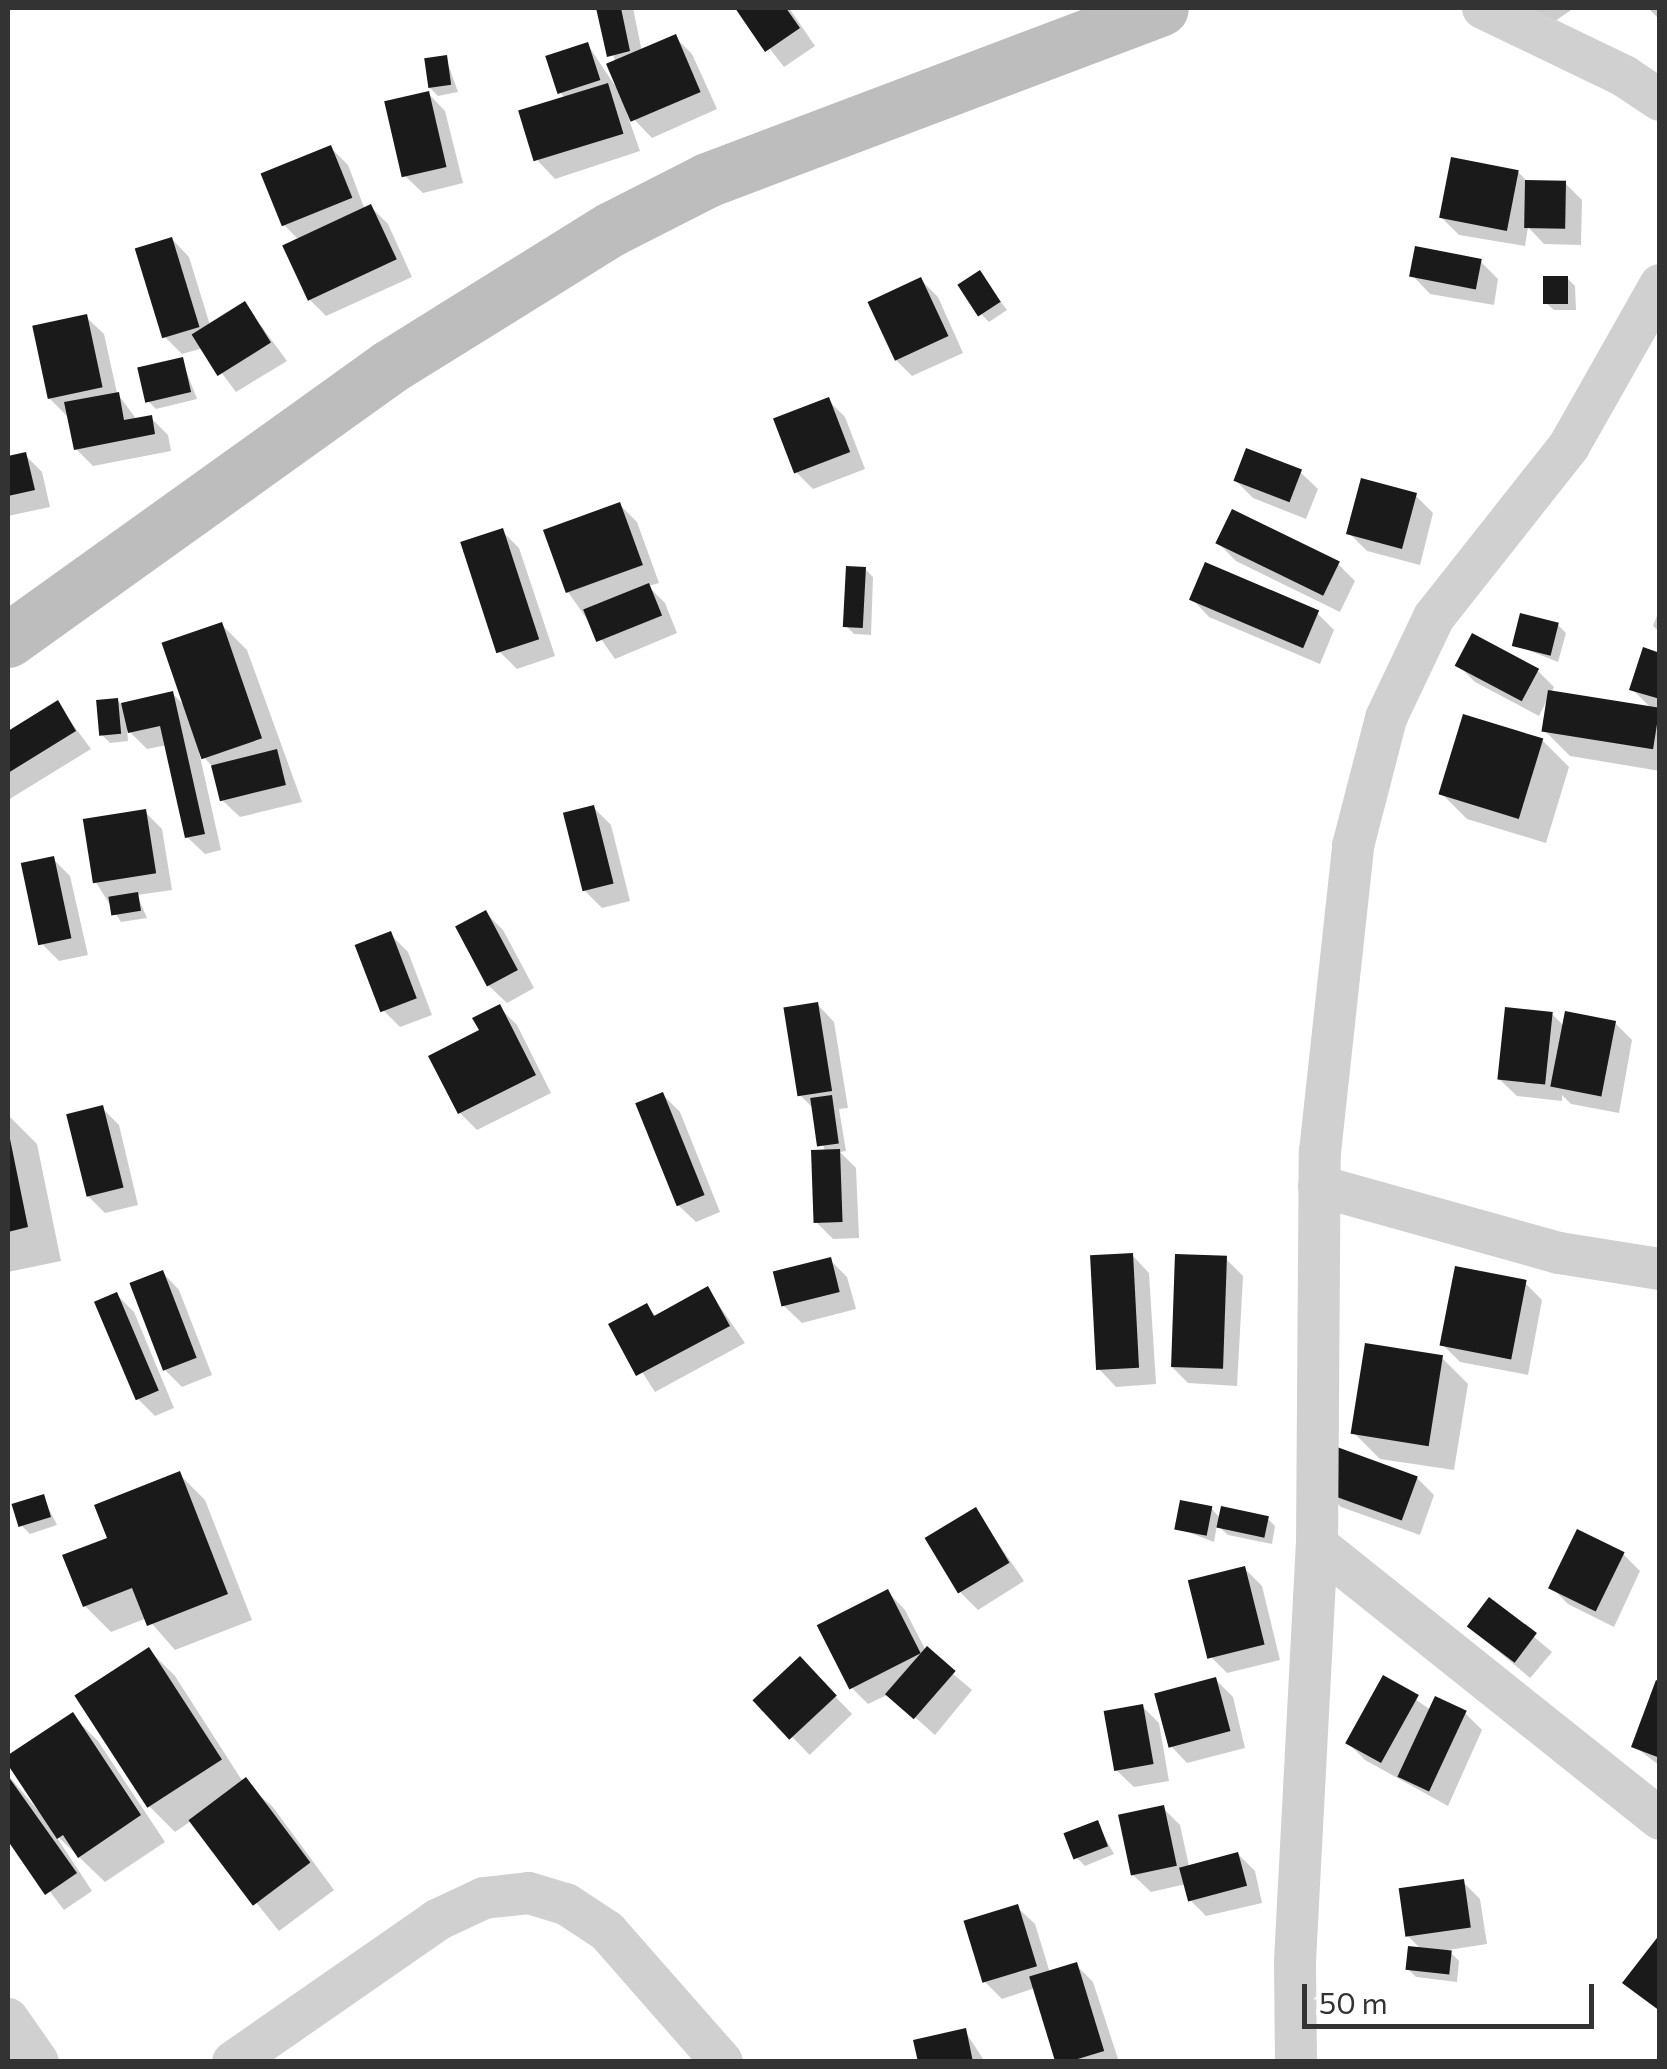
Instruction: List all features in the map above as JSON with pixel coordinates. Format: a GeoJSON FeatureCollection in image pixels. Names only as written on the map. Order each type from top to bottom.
{"type":"FeatureCollection","features":[{"type":"Feature","properties":{"kind":"street"},"geometry":{"type":"LineString","coordinates":[[8,640],[389,367],[612,229],[707,180],[1162,8]]}},
{"type":"Feature","properties":{"kind":"street"},"geometry":{"type":"LineString","coordinates":[[1483,8],[1624,76],[1660,100]]}},
{"type":"Feature","properties":{"kind":"street"},"geometry":{"type":"LineString","coordinates":[[1296,2062],[1295,1961],[1317,1544],[1318,1186],[1352,846],[1386,718],[1434,617],[1569,446],[1660,285]]}},
{"type":"Feature","properties":{"kind":"street"},"geometry":{"type":"LineString","coordinates":[[1318,1186],[1559,1253],[1660,1269]]}},
{"type":"Feature","properties":{"kind":"street"},"geometry":{"type":"LineString","coordinates":[[1317,1544],[1660,1820]]}},
{"type":"Feature","properties":{"kind":"street"},"geometry":{"type":"LineString","coordinates":[[233,2062],[437,1920],[484,1898],[529,1893],[566,1904],[607,1931],[722,2062]]}},
{"type":"Feature","properties":{"kind":"street"},"geometry":{"type":"LineString","coordinates":[[8,2020],[38,2062]]}},
{"type":"Feature","properties":{"kind":"building"},"geometry":{"type":"Polygon","coordinates":[[[596,8],[621,8],[630,51],[607,57],[596,8]]]}},
{"type":"Feature","properties":{"kind":"building"},"geometry":{"type":"Polygon","coordinates":[[[735,8],[786,8],[800,28],[765,52],[735,8]]]}},
{"type":"Feature","properties":{"kind":"building"},"geometry":{"type":"Polygon","coordinates":[[[676,34],[701,92],[631,122],[606,64],[676,34]]]}},
{"type":"Feature","properties":{"kind":"building"},"geometry":{"type":"Polygon","coordinates":[[[588,42],[600,80],[558,94],[545,56],[588,42]]]}},
{"type":"Feature","properties":{"kind":"building"},"geometry":{"type":"Polygon","coordinates":[[[447,55],[451,85],[428,88],[424,58],[447,55]]]}},
{"type":"Feature","properties":{"kind":"building"},"geometry":{"type":"Polygon","coordinates":[[[608,83],[623,134],[534,161],[518,110],[608,83]]]}},
{"type":"Feature","properties":{"kind":"building"},"geometry":{"type":"Polygon","coordinates":[[[429,91],[447,167],[402,177],[384,101],[429,91]]]}},
{"type":"Feature","properties":{"kind":"building"},"geometry":{"type":"Polygon","coordinates":[[[331,145],[352,198],[282,226],[261,173],[331,145]]]}},
{"type":"Feature","properties":{"kind":"building"},"geometry":{"type":"Polygon","coordinates":[[[1451,157],[1519,170],[1507,231],[1439,218],[1451,157]]]}},
{"type":"Feature","properties":{"kind":"building"},"geometry":{"type":"Polygon","coordinates":[[[1525,180],[1566,181],[1565,229],[1524,228],[1525,180]]]}},
{"type":"Feature","properties":{"kind":"building"},"geometry":{"type":"Polygon","coordinates":[[[371,204],[397,259],[308,301],[282,245],[371,204]]]}},
{"type":"Feature","properties":{"kind":"building"},"geometry":{"type":"Polygon","coordinates":[[[172,237],[199,327],[162,338],[135,248],[172,237]]]}},
{"type":"Feature","properties":{"kind":"building"},"geometry":{"type":"Polygon","coordinates":[[[1415,246],[1482,259],[1476,289],[1409,276],[1415,246]]]}},
{"type":"Feature","properties":{"kind":"building"},"geometry":{"type":"Polygon","coordinates":[[[980,270],[1001,302],[978,317],[957,285],[980,270]]]}},
{"type":"Feature","properties":{"kind":"building"},"geometry":{"type":"Polygon","coordinates":[[[1543,276],[1568,276],[1568,304],[1543,304],[1543,276]]]}},
{"type":"Feature","properties":{"kind":"building"},"geometry":{"type":"Polygon","coordinates":[[[921,277],[948,336],[895,361],[868,302],[921,277]]]}},
{"type":"Feature","properties":{"kind":"building"},"geometry":{"type":"Polygon","coordinates":[[[245,301],[271,343],[218,376],[192,334],[245,301]]]}},
{"type":"Feature","properties":{"kind":"building"},"geometry":{"type":"Polygon","coordinates":[[[87,314],[103,387],[48,399],[32,326],[87,314]]]}},
{"type":"Feature","properties":{"kind":"building"},"geometry":{"type":"Polygon","coordinates":[[[183,357],[191,392],[145,403],[137,368],[183,357]]]}},
{"type":"Feature","properties":{"kind":"building"},"geometry":{"type":"Polygon","coordinates":[[[119,392],[124,420],[152,415],[155,434],[74,450],[64,402],[119,392]]]}},
{"type":"Feature","properties":{"kind":"building"},"geometry":{"type":"Polygon","coordinates":[[[829,397],[850,452],[794,474],[773,419],[829,397]]]}},
{"type":"Feature","properties":{"kind":"building"},"geometry":{"type":"Polygon","coordinates":[[[1246,448],[1302,470],[1289,502],[1233,481],[1246,448]]]}},
{"type":"Feature","properties":{"kind":"building"},"geometry":{"type":"Polygon","coordinates":[[[26,452],[35,490],[8,496],[8,456],[26,452]]]}},
{"type":"Feature","properties":{"kind":"building"},"geometry":{"type":"Polygon","coordinates":[[[1361,478],[1417,493],[1402,549],[1346,534],[1361,478]]]}},
{"type":"Feature","properties":{"kind":"building"},"geometry":{"type":"Polygon","coordinates":[[[620,502],[643,565],[566,593],[543,530],[620,502]]]}},
{"type":"Feature","properties":{"kind":"building"},"geometry":{"type":"Polygon","coordinates":[[[1232,509],[1340,562],[1323,596],[1215,543],[1232,509]]]}},
{"type":"Feature","properties":{"kind":"building"},"geometry":{"type":"Polygon","coordinates":[[[503,528],[539,639],[496,653],[460,542],[503,528]]]}},
{"type":"Feature","properties":{"kind":"building"},"geometry":{"type":"Polygon","coordinates":[[[1205,562],[1319,610],[1303,648],[1189,600],[1205,562]]]}},
{"type":"Feature","properties":{"kind":"building"},"geometry":{"type":"Polygon","coordinates":[[[846,566],[866,567],[863,628],[843,627],[846,566]]]}},
{"type":"Feature","properties":{"kind":"building"},"geometry":{"type":"Polygon","coordinates":[[[649,583],[662,615],[596,642],[583,610],[649,583]]]}},
{"type":"Feature","properties":{"kind":"building"},"geometry":{"type":"Polygon","coordinates":[[[1520,613],[1559,623],[1551,656],[1512,646],[1520,613]]]}},
{"type":"Feature","properties":{"kind":"building"},"geometry":{"type":"Polygon","coordinates":[[[222,622],[262,738],[202,759],[161,643],[222,622]]]}},
{"type":"Feature","properties":{"kind":"building"},"geometry":{"type":"Polygon","coordinates":[[[1472,633],[1539,669],[1522,701],[1455,666],[1472,633]]]}},
{"type":"Feature","properties":{"kind":"building"},"geometry":{"type":"Polygon","coordinates":[[[1643,647],[1660,653],[1660,699],[1629,690],[1643,647]]]}},
{"type":"Feature","properties":{"kind":"building"},"geometry":{"type":"Polygon","coordinates":[[[1548,690],[1660,708],[1653,749],[1541,731],[1548,690]]]}},
{"type":"Feature","properties":{"kind":"building"},"geometry":{"type":"Polygon","coordinates":[[[173,691],[205,834],[185,838],[160,726],[128,733],[121,703],[173,691]]]}},
{"type":"Feature","properties":{"kind":"building"},"geometry":{"type":"Polygon","coordinates":[[[118,698],[121,734],[99,736],[96,700],[118,698]]]}},
{"type":"Feature","properties":{"kind":"building"},"geometry":{"type":"Polygon","coordinates":[[[58,700],[76,731],[8,773],[8,731],[58,700]]]}},
{"type":"Feature","properties":{"kind":"building"},"geometry":{"type":"Polygon","coordinates":[[[1463,714],[1543,739],[1519,819],[1438,794],[1463,714]]]}},
{"type":"Feature","properties":{"kind":"building"},"geometry":{"type":"Polygon","coordinates":[[[277,749],[286,785],[220,801],[211,765],[277,749]]]}},
{"type":"Feature","properties":{"kind":"building"},"geometry":{"type":"Polygon","coordinates":[[[594,805],[614,884],[583,891],[563,813],[594,805]]]}},
{"type":"Feature","properties":{"kind":"building"},"geometry":{"type":"Polygon","coordinates":[[[146,809],[156,873],[93,883],[83,819],[146,809]]]}},
{"type":"Feature","properties":{"kind":"building"},"geometry":{"type":"Polygon","coordinates":[[[54,856],[71,938],[38,945],[21,863],[54,856]]]}},
{"type":"Feature","properties":{"kind":"building"},"geometry":{"type":"Polygon","coordinates":[[[138,892],[141,911],[111,915],[108,897],[138,892]]]}},
{"type":"Feature","properties":{"kind":"building"},"geometry":{"type":"Polygon","coordinates":[[[486,910],[518,970],[487,986],[455,926],[486,910]]]}},
{"type":"Feature","properties":{"kind":"building"},"geometry":{"type":"Polygon","coordinates":[[[391,931],[417,998],[380,1012],[355,945],[391,931]]]}},
{"type":"Feature","properties":{"kind":"building"},"geometry":{"type":"Polygon","coordinates":[[[818,1002],[832,1091],[798,1096],[783,1007],[818,1002]]]}},
{"type":"Feature","properties":{"kind":"building"},"geometry":{"type":"Polygon","coordinates":[[[500,1004],[536,1075],[458,1114],[428,1056],[479,1030],[472,1018],[500,1004]]]}},
{"type":"Feature","properties":{"kind":"building"},"geometry":{"type":"Polygon","coordinates":[[[1505,1007],[1553,1012],[1545,1085],[1497,1080],[1505,1007]]]}},
{"type":"Feature","properties":{"kind":"building"},"geometry":{"type":"Polygon","coordinates":[[[1565,1011],[1616,1021],[1601,1097],[1550,1087],[1565,1011]]]}},
{"type":"Feature","properties":{"kind":"building"},"geometry":{"type":"Polygon","coordinates":[[[663,1092],[705,1195],[677,1206],[635,1103],[663,1092]]]}},
{"type":"Feature","properties":{"kind":"building"},"geometry":{"type":"Polygon","coordinates":[[[832,1095],[839,1144],[817,1147],[810,1098],[832,1095]]]}},
{"type":"Feature","properties":{"kind":"building"},"geometry":{"type":"Polygon","coordinates":[[[103,1105],[124,1187],[87,1197],[66,1114],[103,1105]]]}},
{"type":"Feature","properties":{"kind":"building"},"geometry":{"type":"Polygon","coordinates":[[[8,1135],[28,1227],[8,1232],[8,1135]]]}},
{"type":"Feature","properties":{"kind":"building"},"geometry":{"type":"Polygon","coordinates":[[[840,1149],[843,1222],[814,1223],[811,1150],[840,1149]]]}},
{"type":"Feature","properties":{"kind":"building"},"geometry":{"type":"Polygon","coordinates":[[[1133,1253],[1139,1368],[1096,1370],[1090,1255],[1133,1253]]]}},
{"type":"Feature","properties":{"kind":"building"},"geometry":{"type":"Polygon","coordinates":[[[1175,1254],[1227,1256],[1223,1369],[1171,1367],[1175,1254]]]}},
{"type":"Feature","properties":{"kind":"building"},"geometry":{"type":"Polygon","coordinates":[[[831,1257],[840,1292],[781,1306],[773,1272],[831,1257]]]}},
{"type":"Feature","properties":{"kind":"building"},"geometry":{"type":"Polygon","coordinates":[[[1455,1266],[1527,1280],[1511,1359],[1440,1346],[1455,1266]]]}},
{"type":"Feature","properties":{"kind":"building"},"geometry":{"type":"Polygon","coordinates":[[[163,1270],[197,1358],[163,1371],[129,1283],[163,1270]]]}},
{"type":"Feature","properties":{"kind":"building"},"geometry":{"type":"Polygon","coordinates":[[[708,1286],[730,1326],[636,1376],[608,1324],[647,1303],[654,1316],[708,1286]]]}},
{"type":"Feature","properties":{"kind":"building"},"geometry":{"type":"Polygon","coordinates":[[[117,1292],[159,1390],[136,1400],[94,1302],[117,1292]]]}},
{"type":"Feature","properties":{"kind":"building"},"geometry":{"type":"Polygon","coordinates":[[[1365,1343],[1443,1355],[1429,1446],[1351,1434],[1365,1343]]]}},
{"type":"Feature","properties":{"kind":"building"},"geometry":{"type":"Polygon","coordinates":[[[1337,1447],[1418,1476],[1402,1521],[1321,1491],[1337,1447]]]}},
{"type":"Feature","properties":{"kind":"building"},"geometry":{"type":"Polygon","coordinates":[[[180,1471],[228,1594],[147,1626],[132,1588],[83,1607],[62,1555],[107,1538],[94,1505],[180,1471]]]}},
{"type":"Feature","properties":{"kind":"building"},"geometry":{"type":"Polygon","coordinates":[[[44,1494],[51,1517],[19,1527],[11,1504],[44,1494]]]}},
{"type":"Feature","properties":{"kind":"building"},"geometry":{"type":"Polygon","coordinates":[[[1180,1500],[1212,1506],[1207,1536],[1174,1529],[1180,1500]]]}},
{"type":"Feature","properties":{"kind":"building"},"geometry":{"type":"Polygon","coordinates":[[[1221,1506],[1269,1516],[1264,1538],[1216,1528],[1221,1506]]]}},
{"type":"Feature","properties":{"kind":"building"},"geometry":{"type":"Polygon","coordinates":[[[976,1507],[1009,1563],[958,1594],[925,1538],[976,1507]]]}},
{"type":"Feature","properties":{"kind":"building"},"geometry":{"type":"Polygon","coordinates":[[[1577,1529],[1625,1552],[1596,1612],[1548,1588],[1577,1529]]]}},
{"type":"Feature","properties":{"kind":"building"},"geometry":{"type":"Polygon","coordinates":[[[1245,1566],[1265,1645],[1207,1659],[1188,1580],[1245,1566]]]}},
{"type":"Feature","properties":{"kind":"building"},"geometry":{"type":"Polygon","coordinates":[[[888,1589],[921,1653],[849,1689],[817,1625],[888,1589]]]}},
{"type":"Feature","properties":{"kind":"building"},"geometry":{"type":"Polygon","coordinates":[[[1489,1597],[1537,1633],[1515,1663],[1467,1627],[1489,1597]]]}},
{"type":"Feature","properties":{"kind":"building"},"geometry":{"type":"Polygon","coordinates":[[[927,1646],[956,1671],[914,1719],[885,1694],[927,1646]]]}},
{"type":"Feature","properties":{"kind":"building"},"geometry":{"type":"Polygon","coordinates":[[[149,1647],[222,1759],[147,1808],[74,1695],[149,1647]]]}},
{"type":"Feature","properties":{"kind":"building"},"geometry":{"type":"Polygon","coordinates":[[[800,1656],[837,1695],[789,1740],[752,1700],[800,1656]]]}},
{"type":"Feature","properties":{"kind":"building"},"geometry":{"type":"Polygon","coordinates":[[[1383,1675],[1419,1695],[1381,1763],[1345,1743],[1383,1675]]]}},
{"type":"Feature","properties":{"kind":"building"},"geometry":{"type":"Polygon","coordinates":[[[1216,1677],[1230,1731],[1169,1748],[1154,1694],[1216,1677]]]}},
{"type":"Feature","properties":{"kind":"building"},"geometry":{"type":"Polygon","coordinates":[[[1656,1680],[1660,1682],[1660,1758],[1631,1747],[1656,1680]]]}},
{"type":"Feature","properties":{"kind":"building"},"geometry":{"type":"Polygon","coordinates":[[[1435,1696],[1467,1711],[1429,1791],[1397,1777],[1435,1696]]]}},
{"type":"Feature","properties":{"kind":"building"},"geometry":{"type":"Polygon","coordinates":[[[1143,1704],[1154,1764],[1114,1771],[1104,1711],[1143,1704]]]}},
{"type":"Feature","properties":{"kind":"building"},"geometry":{"type":"Polygon","coordinates":[[[73,1712],[141,1815],[78,1858],[63,1835],[57,1839],[8,1765],[8,1755],[73,1712]]]}},
{"type":"Feature","properties":{"kind":"building"},"geometry":{"type":"Polygon","coordinates":[[[8,1776],[77,1873],[45,1895],[8,1841],[8,1776]]]}},
{"type":"Feature","properties":{"kind":"building"},"geometry":{"type":"Polygon","coordinates":[[[246,1777],[310,1862],[253,1906],[188,1820],[246,1777]]]}},
{"type":"Feature","properties":{"kind":"building"},"geometry":{"type":"Polygon","coordinates":[[[1164,1805],[1177,1866],[1131,1875],[1118,1815],[1164,1805]]]}},
{"type":"Feature","properties":{"kind":"building"},"geometry":{"type":"Polygon","coordinates":[[[1098,1820],[1108,1846],[1073,1859],[1063,1833],[1098,1820]]]}},
{"type":"Feature","properties":{"kind":"building"},"geometry":{"type":"Polygon","coordinates":[[[1238,1852],[1247,1886],[1188,1902],[1179,1868],[1238,1852]]]}},
{"type":"Feature","properties":{"kind":"building"},"geometry":{"type":"Polygon","coordinates":[[[1464,1879],[1471,1928],[1405,1937],[1399,1888],[1464,1879]]]}},
{"type":"Feature","properties":{"kind":"building"},"geometry":{"type":"Polygon","coordinates":[[[1018,1904],[1037,1966],[982,1983],[963,1921],[1018,1904]]]}},
{"type":"Feature","properties":{"kind":"building"},"geometry":{"type":"Polygon","coordinates":[[[1660,1934],[1660,2011],[1622,1983],[1660,1934]]]}},
{"type":"Feature","properties":{"kind":"building"},"geometry":{"type":"Polygon","coordinates":[[[1408,1946],[1452,1951],[1449,1974],[1405,1970],[1408,1946]]]}},
{"type":"Feature","properties":{"kind":"building"},"geometry":{"type":"Polygon","coordinates":[[[1077,1962],[1104,2051],[1055,2062],[1029,1977],[1077,1962]]]}},
{"type":"Feature","properties":{"kind":"building"},"geometry":{"type":"Polygon","coordinates":[[[966,2028],[973,2062],[918,2062],[913,2040],[966,2028]]]}}]}
